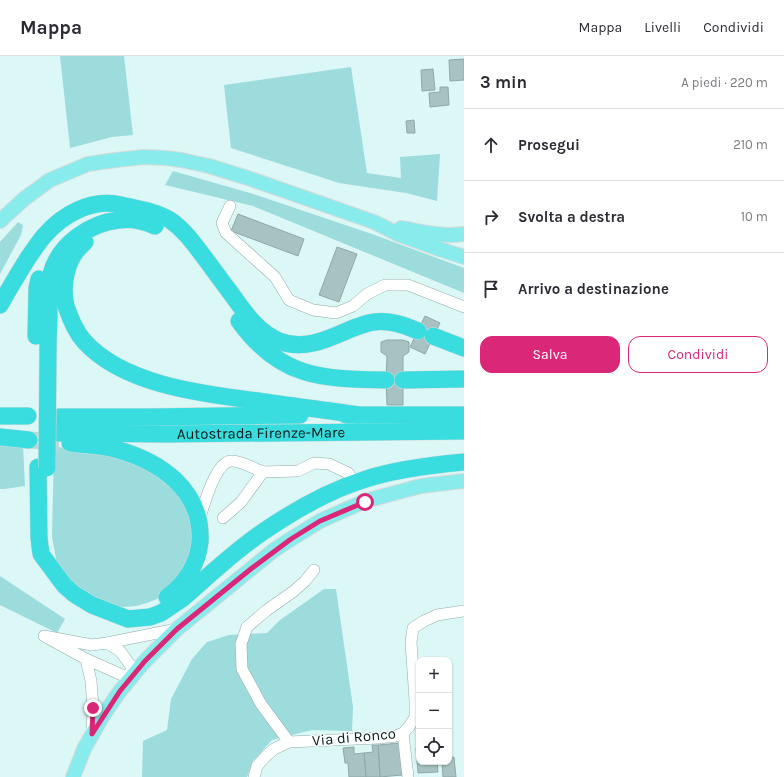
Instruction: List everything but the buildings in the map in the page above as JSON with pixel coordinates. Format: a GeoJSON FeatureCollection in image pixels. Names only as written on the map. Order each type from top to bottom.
{"type":"FeatureCollection","features":[{"type":"Feature","properties":{"kind":"highway"},"geometry":{"type":"LineString","coordinates":[[0,305],[17,275],[44,236],[63,218],[74,212],[96,204],[107,203],[147,211],[160,215],[171,221],[181,229],[193,243],[249,319],[268,335],[280,341],[288,344],[307,345],[322,341],[363,324],[374,322],[403,325],[464,348]]}},
{"type":"Feature","properties":{"kind":"highway"},"geometry":{"type":"LineString","coordinates":[[132,208],[112,210],[90,218],[68,232],[51,251],[41,269],[38,288],[42,351],[43,467],[48,542],[50,555],[59,578],[74,594],[104,610],[128,619],[150,617],[161,613],[182,599],[249,541],[302,506],[321,496],[336,489],[386,473],[464,462]]}},
{"type":"Feature","properties":{"kind":"highway"},"geometry":{"type":"LineString","coordinates":[[42,351],[51,274],[60,254],[78,236],[90,229],[99,225],[120,220],[134,220],[147,222],[158,227],[177,240],[246,331],[269,354],[292,368],[317,376],[348,379],[464,379]]}},
{"type":"Feature","properties":{"kind":"highway"},"geometry":{"type":"LineString","coordinates":[[120,220],[99,231],[79,247],[73,256],[66,278],[64,292],[69,315],[75,328],[84,340],[96,351],[128,372],[174,387],[234,398],[358,415]]}},
{"type":"Feature","properties":{"kind":"highway","name":"Autostrada Firenze-Mare"},"geometry":{"type":"LineString","coordinates":[[59,431],[158,417],[464,415]]}},
{"type":"Feature","properties":{"kind":"highway"},"geometry":{"type":"LineString","coordinates":[[0,416],[29,430]]}},
{"type":"Feature","properties":{"kind":"highway"},"geometry":{"type":"LineString","coordinates":[[0,433],[29,430]]}},
{"type":"Feature","properties":{"kind":"highway"},"geometry":{"type":"LineString","coordinates":[[0,437],[29,430]]}},
{"type":"Feature","properties":{"kind":"highway"},"geometry":{"type":"LineString","coordinates":[[59,431],[99,446],[114,448],[148,461],[166,472],[178,483],[193,502],[199,522],[200,536],[197,558],[193,568],[180,586],[163,600],[153,605],[125,611],[104,610]]}},
{"type":"Feature","properties":{"kind":"highway","name":"Autostrada Firenze-Mare"},"geometry":{"type":"LineString","coordinates":[[59,431],[168,434],[464,431]]}},
{"type":"Feature","properties":{"kind":"main road"},"geometry":{"type":"LineString","coordinates":[[0,221],[38,188],[63,174],[88,164],[144,157],[166,158],[215,168],[248,178],[374,222],[439,250],[464,257]]}},
{"type":"Feature","properties":{"kind":"main road"},"geometry":{"type":"LineString","coordinates":[[374,222],[431,234],[450,236],[464,234]]}},
{"type":"Feature","properties":{"kind":"main road"},"geometry":{"type":"LineString","coordinates":[[73,777],[84,749],[92,734],[110,704],[132,675],[177,629],[269,555],[320,521],[365,502],[422,486],[464,481]]}},
{"type":"Feature","properties":{"kind":"street"},"geometry":{"type":"LineString","coordinates":[[230,206],[222,223],[226,233],[275,277],[288,300],[313,310],[336,313],[353,306],[367,294],[385,285],[408,285],[464,307]]}},
{"type":"Feature","properties":{"kind":"street"},"geometry":{"type":"LineString","coordinates":[[199,522],[214,477],[224,464],[231,461],[239,462],[264,472],[298,471],[314,463],[329,464],[348,473],[355,483]]}},
{"type":"Feature","properties":{"kind":"street"},"geometry":{"type":"LineString","coordinates":[[223,518],[241,502],[264,472]]}},
{"type":"Feature","properties":{"kind":"street"},"geometry":{"type":"LineString","coordinates":[[290,742],[261,704],[242,669],[241,644],[247,627],[267,610],[294,592],[314,570]]}},
{"type":"Feature","properties":{"kind":"street","name":"Via di Ronco"},"geometry":{"type":"LineString","coordinates":[[254,777],[257,766],[266,756],[274,749],[290,742],[379,738],[396,736],[403,733],[410,727],[415,717],[410,642],[413,628],[437,615],[464,612]]}},
{"type":"Feature","properties":{"kind":"street"},"geometry":{"type":"LineString","coordinates":[[107,643],[120,651],[131,666],[132,675],[122,675],[86,659],[44,636],[92,645],[177,629]]}},
{"type":"Feature","properties":{"kind":"street"},"geometry":{"type":"LineString","coordinates":[[86,659],[93,708],[92,734]]}},
{"type":"Feature","properties":{"kind":"street"},"geometry":{"type":"LineString","coordinates":[[403,733],[408,777]]}},
{"type":"Feature","properties":{"kind":"shaded area"},"geometry":{"type":"Polygon","coordinates":[[[60,56],[124,56],[133,135],[112,137],[70,148],[60,56]]]}},
{"type":"Feature","properties":{"kind":"shaded area"},"geometry":{"type":"Polygon","coordinates":[[[351,67],[367,173],[401,178],[400,157],[440,154],[437,201],[406,193],[339,183],[231,148],[224,85],[351,67]]]}},
{"type":"Feature","properties":{"kind":"shaded area"},"geometry":{"type":"Polygon","coordinates":[[[173,171],[250,193],[372,234],[464,268],[464,293],[253,206],[165,185],[173,171]]]}},
{"type":"Feature","properties":{"kind":"shaded area"},"geometry":{"type":"Polygon","coordinates":[[[18,222],[23,225],[21,235],[0,274],[0,242],[18,222]]]}},
{"type":"Feature","properties":{"kind":"shaded area"},"geometry":{"type":"Polygon","coordinates":[[[0,445],[23,445],[25,486],[0,489],[0,445]]]}},
{"type":"Feature","properties":{"kind":"shaded area"},"geometry":{"type":"Polygon","coordinates":[[[54,447],[106,452],[165,477],[192,512],[192,556],[167,593],[157,599],[136,606],[114,606],[83,594],[61,569],[56,559],[52,537],[54,447]]]}},
{"type":"Feature","properties":{"kind":"shaded area"},"geometry":{"type":"Polygon","coordinates":[[[0,576],[65,619],[57,633],[0,605],[0,576]]]}},
{"type":"Feature","properties":{"kind":"shaded area"},"geometry":{"type":"Polygon","coordinates":[[[324,589],[336,589],[353,707],[352,731],[312,730],[272,740],[253,761],[247,777],[142,777],[143,741],[167,730],[171,699],[192,659],[207,642],[229,635],[267,633],[280,620],[324,589]]]}},
{"type":"Feature","properties":{"kind":"tunnel"},"geometry":{"type":"LineString","coordinates":[[29,440],[59,442]]}},
{"type":"Feature","properties":{"kind":"route"},"geometry":{"type":"LineString","coordinates":[[93,708],[92,734],[110,704],[120,691],[145,661],[177,629],[274,550],[320,521],[365,502]]}}]}
